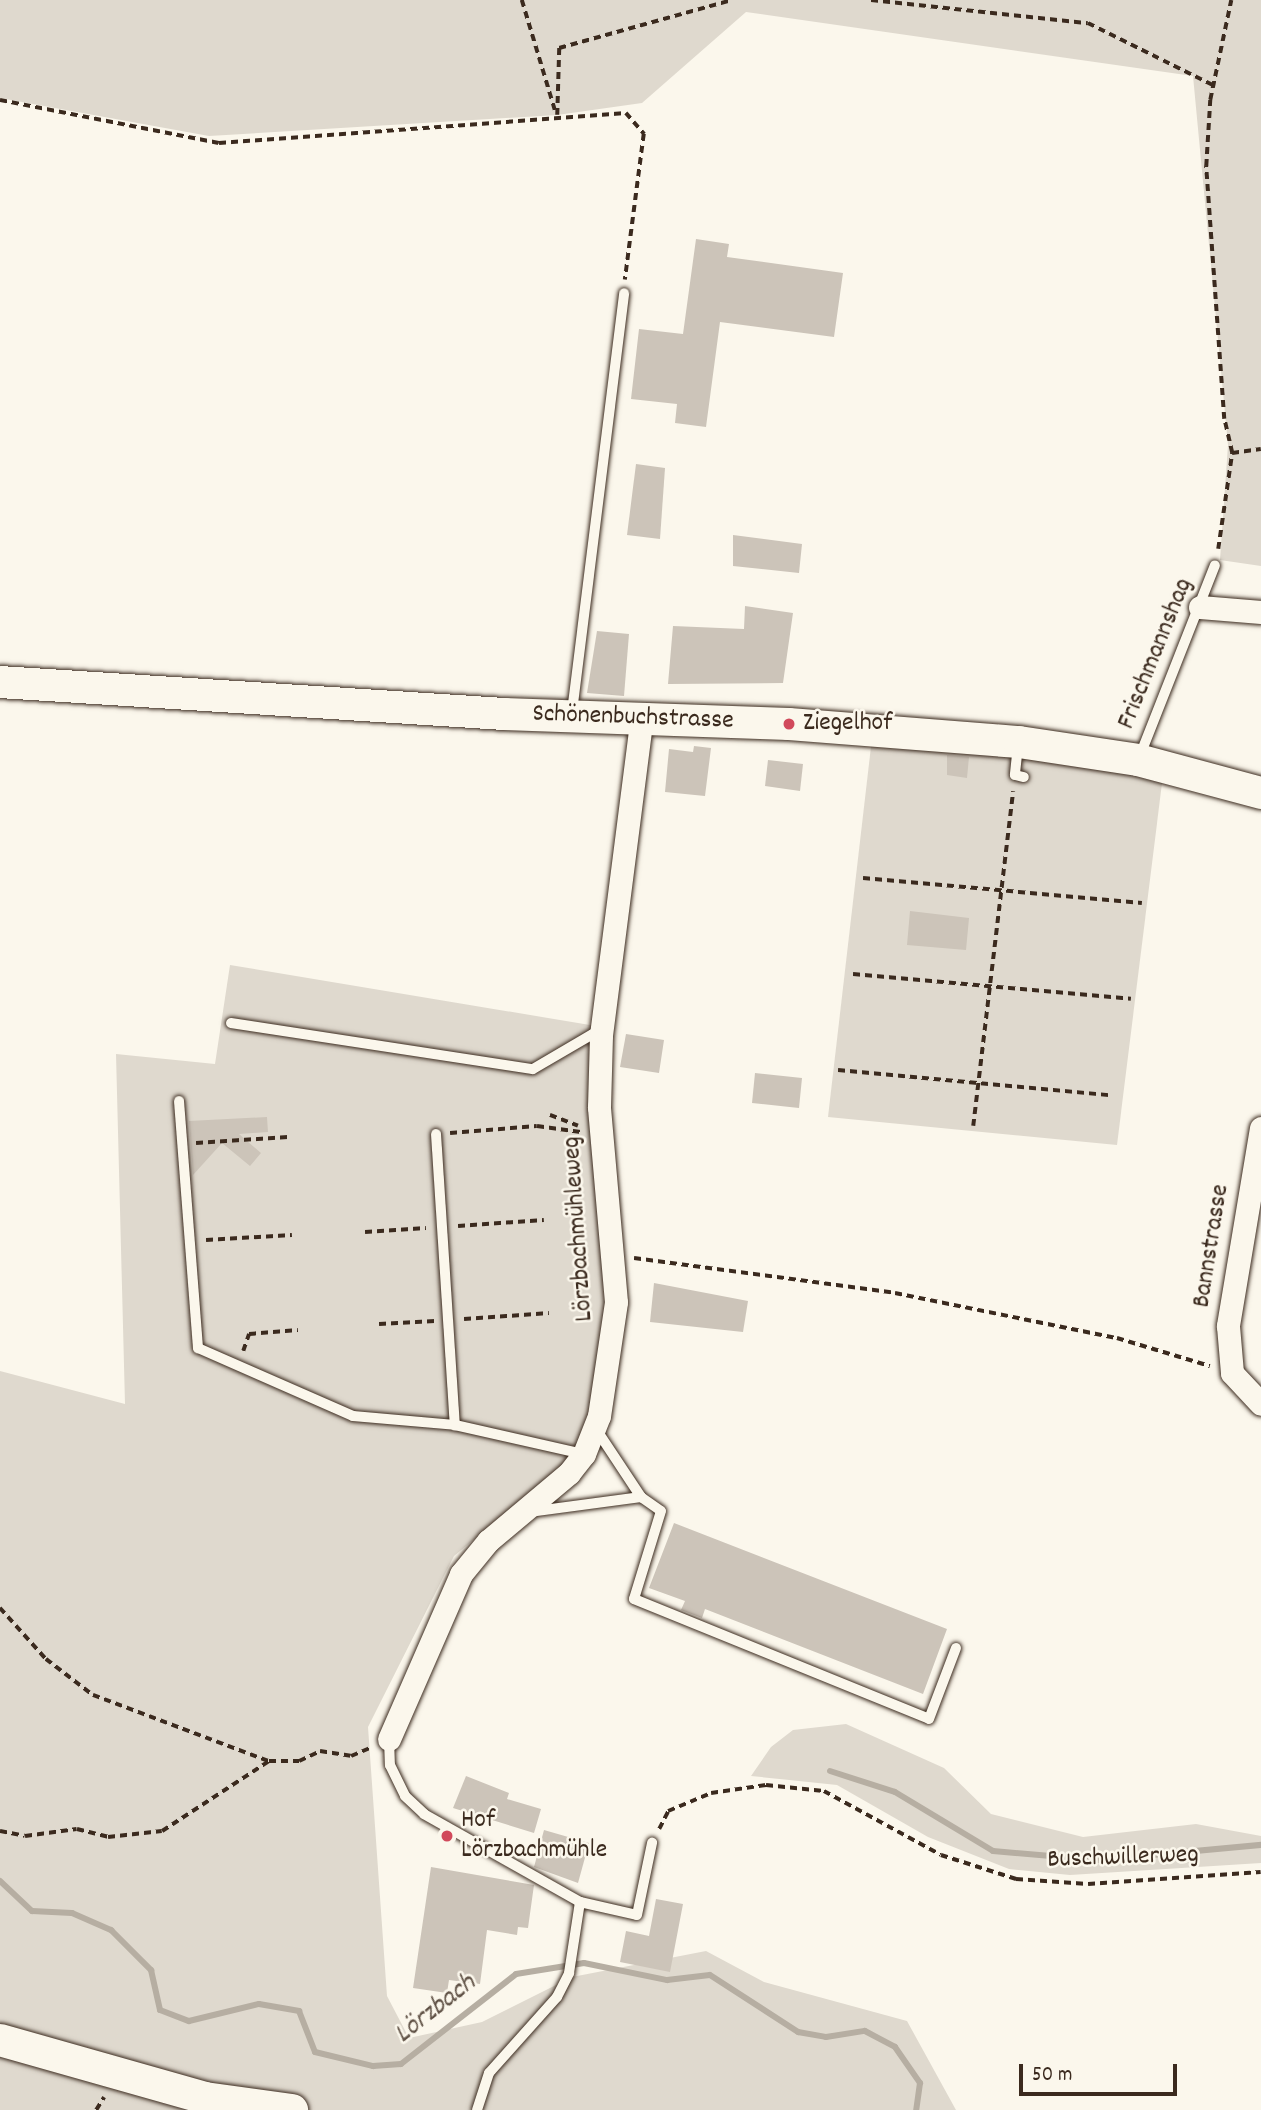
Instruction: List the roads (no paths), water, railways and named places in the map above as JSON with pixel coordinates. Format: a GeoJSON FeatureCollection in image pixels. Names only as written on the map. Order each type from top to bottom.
{"type":"FeatureCollection","features":[{"type":"Feature","properties":{"kind":"street"},"geometry":{"type":"LineString","coordinates":[[1200,607],[1261,612]]}},
{"type":"Feature","properties":{"kind":"street","name":"Schönenbuchstrasse"},"geometry":{"type":"LineString","coordinates":[[0,682],[642,717],[1019,742],[1138,760],[1261,793]]}},
{"type":"Feature","properties":{"kind":"street","name":"Lörzbachmühleweg"},"geometry":{"type":"LineString","coordinates":[[389,1739],[461,1574],[584,1454],[595,1426],[612,1355],[611,1255],[599,1107],[601,1035],[642,717]]}},
{"type":"Feature","properties":{"kind":"street","name":"Bannstrasse"},"geometry":{"type":"LineString","coordinates":[[1261,1128],[1232,1279],[1233,1373],[1261,1404]]}},
{"type":"Feature","properties":{"kind":"street"},"geometry":{"type":"LineString","coordinates":[[0,2040],[205,2098],[292,2110]]}},
{"type":"Feature","properties":{"kind":"lane"},"geometry":{"type":"LineString","coordinates":[[571,715],[624,293]]}},
{"type":"Feature","properties":{"kind":"lane","name":"Frischmannshag"},"geometry":{"type":"LineString","coordinates":[[1138,760],[1215,565]]}},
{"type":"Feature","properties":{"kind":"lane"},"geometry":{"type":"LineString","coordinates":[[1019,742],[1020,776]]}},
{"type":"Feature","properties":{"kind":"lane"},"geometry":{"type":"LineString","coordinates":[[231,1023],[533,1069],[593,1034],[601,1035]]}},
{"type":"Feature","properties":{"kind":"lane"},"geometry":{"type":"LineString","coordinates":[[179,1101],[198,1348],[353,1416],[455,1426],[584,1454]]}},
{"type":"Feature","properties":{"kind":"lane"},"geometry":{"type":"LineString","coordinates":[[436,1134],[455,1426]]}},
{"type":"Feature","properties":{"kind":"lane"},"geometry":{"type":"LineString","coordinates":[[595,1426],[641,1497],[661,1511],[634,1599],[929,1719],[956,1648]]}},
{"type":"Feature","properties":{"kind":"lane"},"geometry":{"type":"LineString","coordinates":[[521,1513],[641,1497]]}},
{"type":"Feature","properties":{"kind":"lane"},"geometry":{"type":"LineString","coordinates":[[389,1739],[390,1765],[405,1796],[424,1814],[580,1902],[637,1915],[652,1843]]}},
{"type":"Feature","properties":{"kind":"lane"},"geometry":{"type":"LineString","coordinates":[[477,2110],[489,2073],[556,1997],[569,1972],[569,1953],[580,1902]]}},
{"type":"Feature","properties":{"kind":"waterway"},"geometry":{"type":"LineString","coordinates":[[830,1771],[895,1792],[993,1851],[1098,1860],[1261,1845]]}},
{"type":"Feature","properties":{"kind":"waterway","name":"Lörzbach"},"geometry":{"type":"LineString","coordinates":[[0,1881],[32,1911],[72,1913],[111,1930],[151,1970],[160,2010],[189,2021],[259,2004],[299,2011],[315,2052],[373,2066],[401,2064],[516,1974],[584,1963],[667,1980],[710,1975],[798,2032],[826,2037],[865,2031],[895,2047],[920,2083],[916,2110]]}},
{"type":"Feature","properties":{"kind":"place","name":"Ziegelhof"},"geometry":{"type":"Point","coordinates":[789,724]}},
{"type":"Feature","properties":{"kind":"place","name":"Hof Lörzbachmühle"},"geometry":{"type":"Point","coordinates":[447,1836]}}]}
